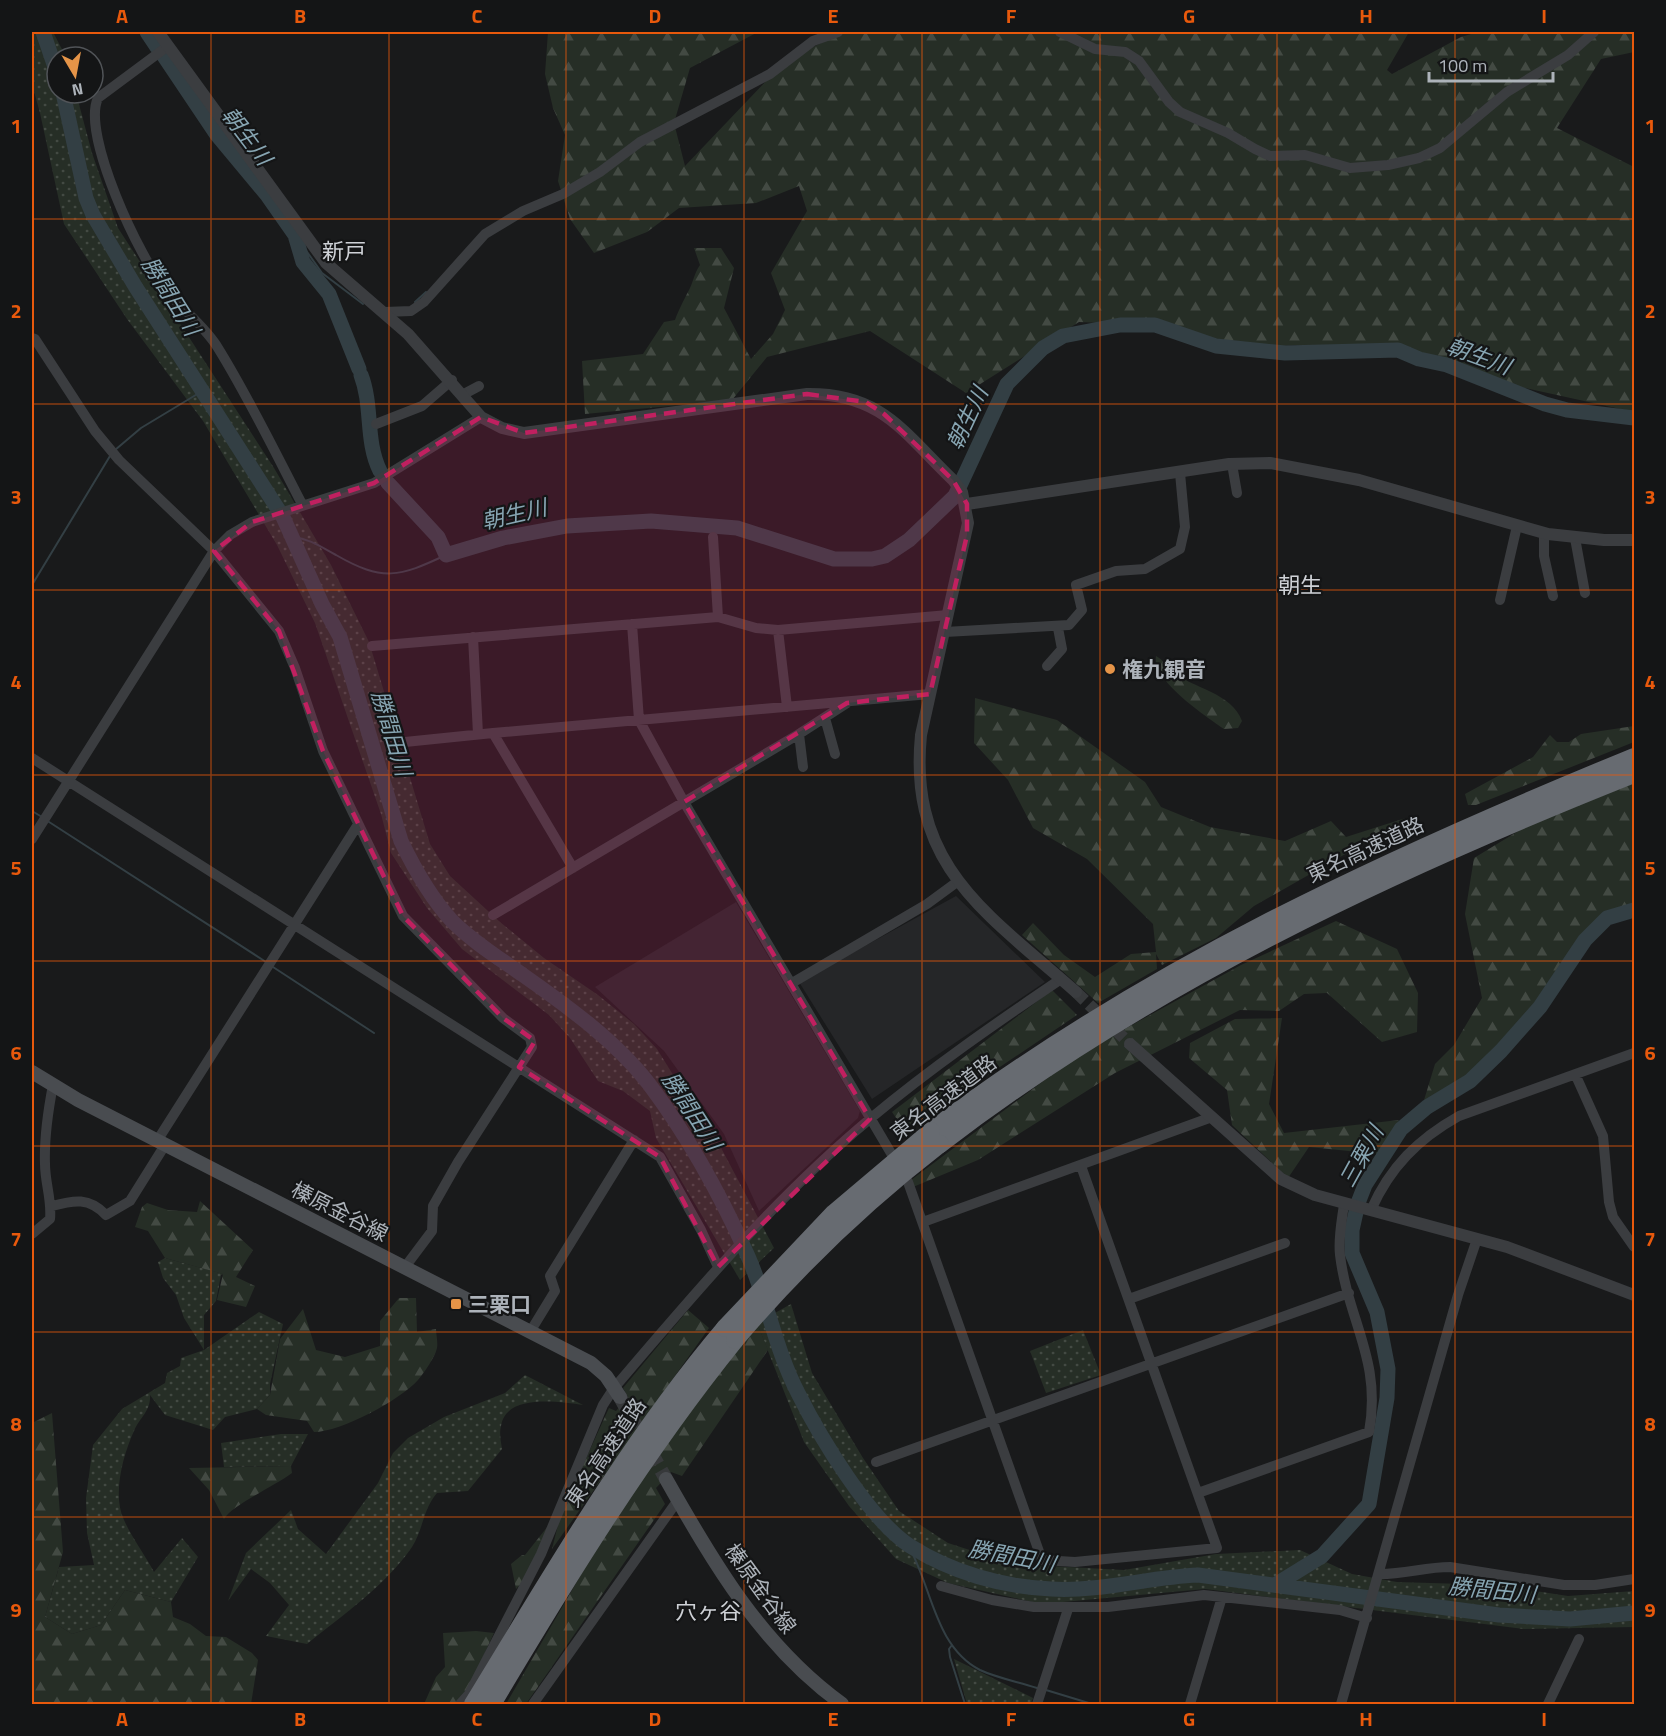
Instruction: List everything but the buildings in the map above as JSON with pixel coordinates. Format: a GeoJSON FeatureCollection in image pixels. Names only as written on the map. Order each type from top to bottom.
{"type":"FeatureCollection","features":[{"type":"Feature","properties":{"kind":"highway","name":"東名高速道路"},"geometry":{"type":"LineString","coordinates":[[935,1138],[978,1096],[1077,1030],[1226,943],[1418,848],[1635,757]]}},
{"type":"Feature","properties":{"kind":"highway","name":"東名高速道路"},"geometry":{"type":"LineString","coordinates":[[473,1704],[621,1466],[663,1405],[730,1334],[834,1213],[935,1138],[987,1108],[1074,1049],[1249,947],[1438,855],[1635,774]]}},
{"type":"Feature","properties":{"kind":"highway","name":"東名高速道路"},"geometry":{"type":"LineString","coordinates":[[492,1704],[626,1487],[730,1334]]}},
{"type":"Feature","properties":{"kind":"main road","name":"榛原金谷線"},"geometry":{"type":"LineString","coordinates":[[32,1072],[161,1143],[591,1363],[617,1392]]}},
{"type":"Feature","properties":{"kind":"main road","name":"榛原金谷線"},"geometry":{"type":"LineString","coordinates":[[666,1479],[743,1606],[796,1669],[842,1704]]}},
{"type":"Feature","properties":{"kind":"street"},"geometry":{"type":"LineString","coordinates":[[158,32],[326,262],[385,312],[464,394],[481,417],[502,428],[524,433],[807,394],[844,395],[866,402],[884,414],[953,480],[967,504],[966,535],[921,735],[918,762],[920,786],[933,839],[957,882],[1076,992]]}},
{"type":"Feature","properties":{"kind":"street"},"geometry":{"type":"LineString","coordinates":[[385,312],[411,311],[424,302],[486,234],[523,211],[562,194],[600,172],[640,142],[770,74],[813,41],[838,32]]}},
{"type":"Feature","properties":{"kind":"street"},"geometry":{"type":"LineString","coordinates":[[1060,32],[1095,49],[1125,52],[1139,61],[1169,102],[1180,112],[1228,133],[1255,149],[1270,156],[1305,155],[1350,168],[1388,165],[1419,158],[1440,148],[1507,92],[1568,55],[1594,32]]}},
{"type":"Feature","properties":{"kind":"street"},"geometry":{"type":"LineString","coordinates":[[168,46],[98,98],[93,108],[110,179],[142,256],[166,290],[217,346],[302,504]]}},
{"type":"Feature","properties":{"kind":"street"},"geometry":{"type":"LineString","coordinates":[[32,338],[35,339],[95,431],[119,460],[214,552],[279,631],[295,668],[323,751],[353,811],[357,826],[403,916],[503,1018],[530,1038],[532,1047],[458,1162],[433,1206],[432,1232],[405,1268]]}},
{"type":"Feature","properties":{"kind":"street"},"geometry":{"type":"LineString","coordinates":[[376,424],[422,406],[452,381]]}},
{"type":"Feature","properties":{"kind":"street"},"geometry":{"type":"LineString","coordinates":[[464,394],[479,386]]}},
{"type":"Feature","properties":{"kind":"street"},"geometry":{"type":"LineString","coordinates":[[32,839],[214,552],[230,535],[257,520],[374,483],[481,417]]}},
{"type":"Feature","properties":{"kind":"street"},"geometry":{"type":"LineString","coordinates":[[967,504],[1232,464],[1270,463],[1359,480],[1544,533],[1575,538],[1635,540]]}},
{"type":"Feature","properties":{"kind":"street"},"geometry":{"type":"LineString","coordinates":[[1232,464],[1238,493]]}},
{"type":"Feature","properties":{"kind":"street"},"geometry":{"type":"LineString","coordinates":[[945,632],[1058,628],[1069,625],[1082,610],[1076,585],[1116,572],[1145,569],[1180,549],[1185,527],[1180,473]]}},
{"type":"Feature","properties":{"kind":"street"},"geometry":{"type":"LineString","coordinates":[[1500,600],[1517,526]]}},
{"type":"Feature","properties":{"kind":"street"},"geometry":{"type":"LineString","coordinates":[[1544,533],[1544,556],[1553,596]]}},
{"type":"Feature","properties":{"kind":"street"},"geometry":{"type":"LineString","coordinates":[[713,537],[718,617]]}},
{"type":"Feature","properties":{"kind":"street"},"geometry":{"type":"LineString","coordinates":[[1575,538],[1585,593]]}},
{"type":"Feature","properties":{"kind":"street"},"geometry":{"type":"LineString","coordinates":[[372,646],[718,617],[756,628],[778,630],[948,615]]}},
{"type":"Feature","properties":{"kind":"street"},"geometry":{"type":"LineString","coordinates":[[632,624],[639,720],[684,802],[908,1182],[1042,1560],[1075,1563],[1217,1548],[1081,1166]]}},
{"type":"Feature","properties":{"kind":"street"},"geometry":{"type":"LineString","coordinates":[[1047,666],[1062,650],[1058,628]]}},
{"type":"Feature","properties":{"kind":"street"},"geometry":{"type":"LineString","coordinates":[[778,630],[786,707]]}},
{"type":"Feature","properties":{"kind":"street"},"geometry":{"type":"LineString","coordinates":[[473,638],[478,734]]}},
{"type":"Feature","properties":{"kind":"street"},"geometry":{"type":"LineString","coordinates":[[405,742],[930,694]]}},
{"type":"Feature","properties":{"kind":"street"},"geometry":{"type":"LineString","coordinates":[[493,915],[799,734],[847,702]]}},
{"type":"Feature","properties":{"kind":"street"},"geometry":{"type":"LineString","coordinates":[[825,718],[835,754]]}},
{"type":"Feature","properties":{"kind":"street"},"geometry":{"type":"LineString","coordinates":[[493,733],[573,868]]}},
{"type":"Feature","properties":{"kind":"street"},"geometry":{"type":"LineString","coordinates":[[799,734],[803,767]]}},
{"type":"Feature","properties":{"kind":"street"},"geometry":{"type":"LineString","coordinates":[[32,758],[660,1157],[701,1230],[718,1267]]}},
{"type":"Feature","properties":{"kind":"street"},"geometry":{"type":"LineString","coordinates":[[52,1206],[83,1200],[106,1215],[130,1201],[161,1143],[293,924],[357,826]]}},
{"type":"Feature","properties":{"kind":"street"},"geometry":{"type":"LineString","coordinates":[[792,983],[927,904],[957,882]]}},
{"type":"Feature","properties":{"kind":"street"},"geometry":{"type":"LineString","coordinates":[[460,1704],[469,1694],[541,1554],[603,1405],[617,1392],[728,1255],[870,1119],[931,1071],[1061,979]]}},
{"type":"Feature","properties":{"kind":"street"},"geometry":{"type":"LineString","coordinates":[[1130,1044],[1281,1179],[1315,1195],[1344,1204],[1507,1247],[1635,1295]]}},
{"type":"Feature","properties":{"kind":"street"},"geometry":{"type":"LineString","coordinates":[[1371,1210],[1381,1188],[1404,1156],[1438,1128],[1459,1116],[1635,1053]]}},
{"type":"Feature","properties":{"kind":"street"},"geometry":{"type":"LineString","coordinates":[[1576,1076],[1602,1136],[1609,1202],[1613,1217],[1635,1248]]}},
{"type":"Feature","properties":{"kind":"street"},"geometry":{"type":"LineString","coordinates":[[32,1234],[50,1219],[52,1206],[45,1167],[45,1131],[52,1085]]}},
{"type":"Feature","properties":{"kind":"street"},"geometry":{"type":"LineString","coordinates":[[922,1222],[1212,1117]]}},
{"type":"Feature","properties":{"kind":"street"},"geometry":{"type":"LineString","coordinates":[[530,1332],[555,1291],[549,1275],[634,1140]]}},
{"type":"Feature","properties":{"kind":"street"},"geometry":{"type":"LineString","coordinates":[[1198,1493],[1369,1432],[1374,1395],[1368,1357],[1348,1293],[1340,1254],[1344,1204]]}},
{"type":"Feature","properties":{"kind":"street"},"geometry":{"type":"LineString","coordinates":[[1341,1704],[1458,1295],[1478,1239]]}},
{"type":"Feature","properties":{"kind":"street"},"geometry":{"type":"LineString","coordinates":[[1129,1299],[1286,1243]]}},
{"type":"Feature","properties":{"kind":"street"},"geometry":{"type":"LineString","coordinates":[[876,1462],[1348,1293]]}},
{"type":"Feature","properties":{"kind":"street"},"geometry":{"type":"LineString","coordinates":[[533,1704],[678,1500]]}},
{"type":"Feature","properties":{"kind":"street"},"geometry":{"type":"LineString","coordinates":[[1379,1576],[1407,1574],[1432,1567],[1449,1567],[1564,1585],[1635,1579]]}},
{"type":"Feature","properties":{"kind":"street"},"geometry":{"type":"LineString","coordinates":[[941,1586],[992,1600],[1068,1609],[1108,1607],[1174,1597],[1222,1597],[1368,1615]]}},
{"type":"Feature","properties":{"kind":"street"},"geometry":{"type":"LineString","coordinates":[[1190,1704],[1222,1597]]}},
{"type":"Feature","properties":{"kind":"street"},"geometry":{"type":"LineString","coordinates":[[1040,1695],[1068,1609]]}},
{"type":"Feature","properties":{"kind":"street"},"geometry":{"type":"LineString","coordinates":[[1548,1704],[1579,1640]]}},
{"type":"Feature","properties":{"kind":"highlighted area"},"geometry":{"type":"Polygon","coordinates":[[[807,394],[866,402],[884,414],[953,480],[967,504],[967,535],[930,694],[847,703],[684,802],[870,1119],[718,1267],[660,1157],[519,1067],[535,1041],[503,1018],[403,916],[323,751],[279,631],[214,551],[252,522],[374,483],[481,417],[524,433],[807,394]]]}},
{"type":"Feature","properties":{"kind":"shaded area"},"geometry":{"type":"Polygon","coordinates":[[[956,896],[1045,982],[872,1099],[799,982],[956,896]]]}},
{"type":"Feature","properties":{"kind":"shaded area"},"geometry":{"type":"Polygon","coordinates":[[[736,902],[860,1111],[858,1118],[759,1211],[724,1134],[664,1051],[595,987],[736,902]]]}},
{"type":"Feature","properties":{"kind":"green space"},"geometry":{"type":"Polygon","coordinates":[[[32,32],[53,32],[60,45],[45,45],[45,105],[79,105],[92,153],[118,228],[274,468],[331,565],[369,642],[430,844],[450,876],[500,922],[544,958],[598,995],[634,1024],[657,1049],[680,1086],[701,1110],[774,1248],[740,1280],[656,1138],[650,1111],[623,1091],[598,1081],[570,1038],[549,1015],[462,949],[427,908],[391,853],[381,814],[315,623],[277,545],[203,421],[127,319],[64,224],[32,84],[32,32]]]}},
{"type":"Feature","properties":{"kind":"green space"},"geometry":{"type":"Polygon","coordinates":[[[548,32],[758,32],[690,68],[674,123],[685,166],[787,59],[845,32],[1409,32],[1387,70],[1392,74],[1461,37],[1478,32],[1634,32],[1634,52],[1601,59],[1557,128],[1634,167],[1634,412],[1475,377],[1447,365],[1381,351],[1296,345],[1234,350],[1175,326],[1079,322],[966,393],[870,331],[767,357],[732,400],[585,414],[582,361],[643,354],[664,322],[675,320],[690,289],[700,265],[694,248],[721,248],[734,268],[724,308],[751,359],[773,334],[785,310],[771,273],[807,211],[799,186],[756,203],[679,208],[647,232],[594,253],[570,219],[558,181],[565,135],[553,108],[545,74],[548,32]]]}},
{"type":"Feature","properties":{"kind":"green space"},"geometry":{"type":"Polygon","coordinates":[[[1156,656],[1181,678],[1221,697],[1230,704],[1242,721],[1238,728],[1224,729],[1182,697],[1162,676],[1157,666],[1156,656]]]}},
{"type":"Feature","properties":{"kind":"green space"},"geometry":{"type":"Polygon","coordinates":[[[975,698],[1057,720],[1145,782],[1161,807],[1210,827],[1285,841],[1331,821],[1346,837],[1412,816],[1254,906],[1216,938],[1162,965],[1156,954],[1157,969],[1098,1003],[1022,935],[1033,923],[1064,955],[1095,977],[1131,954],[1156,952],[1153,924],[1087,859],[1033,828],[1008,780],[974,743],[975,698]]]}},
{"type":"Feature","properties":{"kind":"green space"},"geometry":{"type":"Polygon","coordinates":[[[1634,726],[1634,742],[1476,805],[1468,805],[1465,794],[1533,757],[1550,735],[1557,742],[1569,742],[1581,734],[1634,726]]]}},
{"type":"Feature","properties":{"kind":"green space"},"geometry":{"type":"Polygon","coordinates":[[[1634,783],[1634,908],[1589,929],[1551,990],[1493,1063],[1421,1110],[1435,1064],[1454,1045],[1482,998],[1465,914],[1474,858],[1525,827],[1634,783]]]}},
{"type":"Feature","properties":{"kind":"green space"},"geometry":{"type":"Polygon","coordinates":[[[1336,921],[1397,949],[1418,993],[1417,1032],[1382,1042],[1327,993],[1304,994],[1279,1011],[1240,1010],[1115,1073],[978,1160],[913,1187],[911,1180],[1081,1053],[1241,965],[1336,921]]]}},
{"type":"Feature","properties":{"kind":"green space"},"geometry":{"type":"Polygon","coordinates":[[[1052,990],[1077,1015],[905,1131],[892,1112],[1052,990]]]}},
{"type":"Feature","properties":{"kind":"green space"},"geometry":{"type":"Polygon","coordinates":[[[1282,1018],[1269,1104],[1284,1133],[1399,1120],[1379,1154],[1309,1147],[1288,1178],[1232,1125],[1227,1090],[1189,1058],[1190,1043],[1235,1019],[1282,1018]]]}},
{"type":"Feature","properties":{"kind":"green space"},"geometry":{"type":"Polygon","coordinates":[[[200,1201],[253,1250],[236,1277],[255,1286],[246,1307],[217,1300],[223,1274],[165,1258],[148,1231],[135,1227],[142,1207],[147,1203],[168,1210],[197,1212],[200,1201]]]}},
{"type":"Feature","properties":{"kind":"green space"},"geometry":{"type":"Polygon","coordinates":[[[165,1258],[224,1274],[221,1275],[216,1301],[204,1315],[204,1350],[184,1318],[176,1295],[163,1278],[158,1262],[165,1258]]]}},
{"type":"Feature","properties":{"kind":"green space"},"geometry":{"type":"Polygon","coordinates":[[[399,1298],[416,1298],[417,1332],[436,1329],[437,1346],[434,1356],[420,1377],[398,1397],[354,1421],[325,1431],[314,1432],[307,1421],[266,1415],[257,1409],[270,1395],[280,1339],[303,1309],[316,1350],[345,1357],[380,1346],[380,1321],[399,1298]]]}},
{"type":"Feature","properties":{"kind":"green space"},"geometry":{"type":"Polygon","coordinates":[[[791,1304],[812,1373],[863,1458],[899,1511],[948,1543],[1013,1564],[1124,1570],[1216,1554],[1300,1550],[1352,1574],[1397,1582],[1497,1585],[1568,1596],[1634,1591],[1634,1627],[1524,1629],[1205,1589],[1041,1604],[948,1583],[896,1559],[849,1506],[804,1442],[757,1323],[791,1304]]]}},
{"type":"Feature","properties":{"kind":"green space"},"geometry":{"type":"Polygon","coordinates":[[[688,1310],[709,1328],[552,1549],[561,1513],[609,1408],[616,1411],[628,1397],[623,1388],[688,1310]]]}},
{"type":"Feature","properties":{"kind":"green space"},"geometry":{"type":"Polygon","coordinates":[[[259,1312],[283,1324],[270,1384],[270,1395],[257,1409],[225,1417],[213,1430],[165,1415],[150,1395],[149,1405],[136,1426],[123,1463],[119,1487],[121,1510],[127,1527],[154,1572],[182,1538],[198,1557],[171,1602],[125,1590],[101,1625],[72,1634],[45,1617],[59,1567],[94,1565],[87,1533],[86,1498],[93,1445],[122,1409],[165,1383],[167,1373],[180,1366],[181,1358],[204,1350],[259,1312]]]}},
{"type":"Feature","properties":{"kind":"green space"},"geometry":{"type":"Polygon","coordinates":[[[757,1323],[768,1350],[682,1476],[671,1472],[656,1488],[665,1504],[526,1704],[506,1704],[604,1535],[678,1423],[757,1323]]]}},
{"type":"Feature","properties":{"kind":"green space"},"geometry":{"type":"Polygon","coordinates":[[[1083,1330],[1101,1375],[1046,1393],[1030,1351],[1083,1330]]]}},
{"type":"Feature","properties":{"kind":"green space"},"geometry":{"type":"Polygon","coordinates":[[[525,1375],[583,1405],[535,1402],[513,1408],[505,1415],[501,1426],[502,1449],[468,1491],[437,1493],[432,1499],[412,1547],[389,1575],[307,1644],[266,1636],[289,1605],[270,1583],[251,1569],[228,1601],[246,1553],[291,1510],[298,1529],[326,1554],[378,1483],[393,1453],[408,1438],[444,1417],[505,1393],[525,1375]]]}},
{"type":"Feature","properties":{"kind":"green space"},"geometry":{"type":"Polygon","coordinates":[[[52,1413],[63,1552],[45,1617],[72,1634],[101,1625],[125,1590],[171,1602],[173,1617],[190,1624],[206,1636],[226,1637],[252,1653],[258,1660],[251,1704],[32,1704],[32,1423],[52,1413]]]}},
{"type":"Feature","properties":{"kind":"green space"},"geometry":{"type":"Polygon","coordinates":[[[281,1434],[308,1434],[291,1466],[224,1467],[221,1443],[281,1434]]]}},
{"type":"Feature","properties":{"kind":"green space"},"geometry":{"type":"Polygon","coordinates":[[[291,1466],[292,1473],[236,1508],[224,1519],[209,1490],[189,1468],[291,1466]]]}},
{"type":"Feature","properties":{"kind":"green space"},"geometry":{"type":"Polygon","coordinates":[[[548,1526],[532,1568],[516,1589],[511,1564],[525,1555],[548,1526]]]}},
{"type":"Feature","properties":{"kind":"green space"},"geometry":{"type":"Polygon","coordinates":[[[476,1631],[494,1633],[461,1704],[424,1704],[436,1677],[445,1667],[443,1633],[476,1631]]]}},
{"type":"Feature","properties":{"kind":"green space"},"geometry":{"type":"Polygon","coordinates":[[[954,1659],[1033,1698],[1031,1704],[967,1704],[954,1659]]]}},
{"type":"Feature","properties":{"kind":"waterway","name":"勝間田川"},"geometry":{"type":"LineString","coordinates":[[43,32],[47,45]]}},
{"type":"Feature","properties":{"kind":"waterway","name":"朝生川"},"geometry":{"type":"LineString","coordinates":[[147,32],[157,47]]}},
{"type":"Feature","properties":{"kind":"waterway","name":"朝生川"},"geometry":{"type":"LineString","coordinates":[[164,56],[217,135],[267,195],[295,235],[303,262],[329,294],[359,369]]}},
{"type":"Feature","properties":{"kind":"waterway","name":"勝間田川"},"geometry":{"type":"LineString","coordinates":[[66,105],[86,198],[93,215],[135,286],[283,517],[322,604],[340,637],[401,841],[417,873],[430,893],[460,929],[574,1012],[622,1053],[649,1084],[677,1124],[702,1166],[737,1232],[754,1271],[783,1359],[807,1411],[847,1476],[878,1517],[894,1533],[910,1546],[960,1571],[1033,1588],[1088,1588],[1198,1575],[1499,1615],[1570,1619],[1634,1613]]}},
{"type":"Feature","properties":{"kind":"waterway"},"geometry":{"type":"LineString","coordinates":[[295,235],[322,273],[363,304]]}},
{"type":"Feature","properties":{"kind":"waterway"},"geometry":{"type":"LineString","coordinates":[[415,302],[426,292]]}},
{"type":"Feature","properties":{"kind":"waterway","name":"朝生川"},"geometry":{"type":"LineString","coordinates":[[388,483],[438,537],[446,555],[503,538],[567,526],[651,521],[737,528],[834,559],[872,559],[885,556],[909,540],[955,496],[1007,384],[1043,348],[1063,336],[1120,325],[1155,325],[1216,346],[1285,353],[1398,350],[1419,359],[1447,365],[1545,404],[1567,410],[1634,418]]}},
{"type":"Feature","properties":{"kind":"waterway","name":"朝生川"},"geometry":{"type":"LineString","coordinates":[[361,375],[367,399],[372,448],[380,471]]}},
{"type":"Feature","properties":{"kind":"waterway"},"geometry":{"type":"LineString","coordinates":[[115,450],[141,428],[204,390]]}},
{"type":"Feature","properties":{"kind":"waterway"},"geometry":{"type":"LineString","coordinates":[[32,585],[110,456]]}},
{"type":"Feature","properties":{"kind":"waterway"},"geometry":{"type":"LineString","coordinates":[[293,537],[310,541],[352,564],[379,573],[403,572],[446,555]]}},
{"type":"Feature","properties":{"kind":"waterway"},"geometry":{"type":"LineString","coordinates":[[32,811],[42,817]]}},
{"type":"Feature","properties":{"kind":"waterway"},"geometry":{"type":"LineString","coordinates":[[46,820],[266,962]]}},
{"type":"Feature","properties":{"kind":"waterway","name":"三栗川"},"geometry":{"type":"LineString","coordinates":[[1275,1585],[1322,1556],[1369,1504],[1387,1398],[1388,1369],[1377,1312],[1352,1253],[1352,1230],[1365,1185],[1401,1129],[1427,1107],[1470,1081],[1501,1051],[1540,1007],[1585,940],[1607,918],[1634,910]]}},
{"type":"Feature","properties":{"kind":"waterway"},"geometry":{"type":"LineString","coordinates":[[273,967],[374,1033]]}},
{"type":"Feature","properties":{"kind":"waterway"},"geometry":{"type":"LineString","coordinates":[[908,1545],[943,1631],[953,1646],[980,1670],[1037,1688]]}},
{"type":"Feature","properties":{"kind":"waterway"},"geometry":{"type":"LineString","coordinates":[[952,1645],[949,1649],[950,1657],[965,1704]]}},
{"type":"Feature","properties":{"kind":"waterway"},"geometry":{"type":"LineString","coordinates":[[1046,1690],[1092,1704]]}},
{"type":"Feature","properties":{"kind":"tunnel"},"geometry":{"type":"LineString","coordinates":[[1076,992],[1130,1044]]}},
{"type":"Feature","properties":{"kind":"tunnel"},"geometry":{"type":"LineString","coordinates":[[620,1397],[666,1479]]}},
{"type":"Feature","properties":{"kind":"place","name":"権九観音"},"geometry":{"type":"Point","coordinates":[1110,669]}},
{"type":"Feature","properties":{"kind":"place","name":"三栗口"},"geometry":{"type":"Point","coordinates":[456,1304]}},
{"type":"Feature","properties":{"kind":"district","name":"新戸"},"geometry":{"type":"Point","coordinates":[344,251]}},
{"type":"Feature","properties":{"kind":"district","name":"朝生"},"geometry":{"type":"Point","coordinates":[1300,585]}},
{"type":"Feature","properties":{"kind":"district","name":"穴ヶ谷"},"geometry":{"type":"Point","coordinates":[708,1611]}}]}
